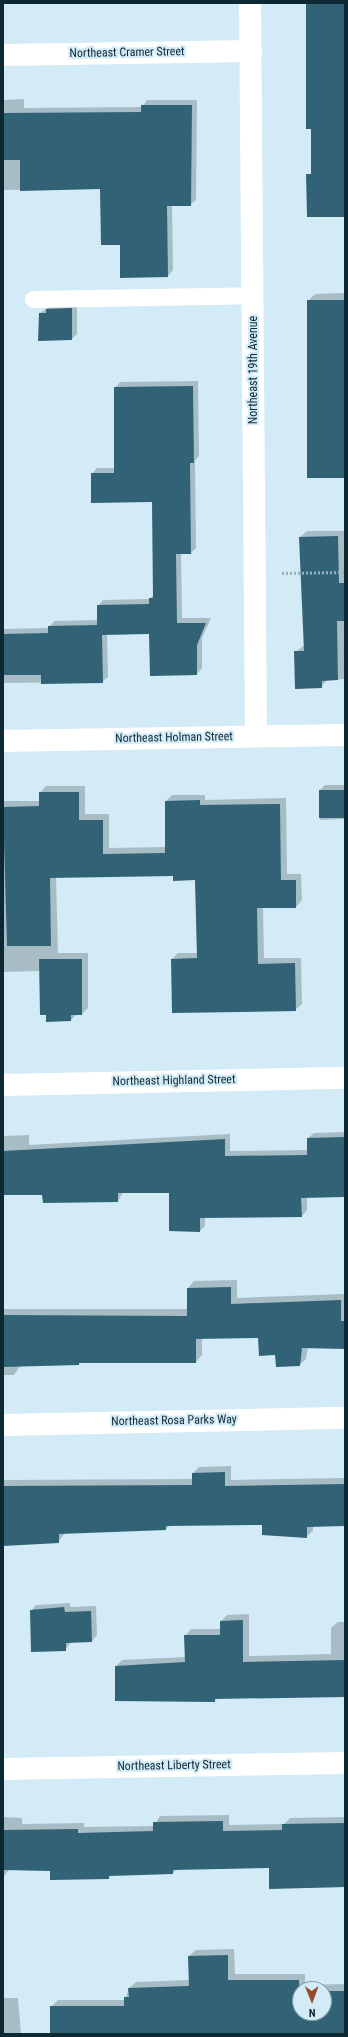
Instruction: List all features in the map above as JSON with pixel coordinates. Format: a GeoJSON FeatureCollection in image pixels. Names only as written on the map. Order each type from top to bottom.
{"type":"FeatureCollection","features":[{"type":"Feature","properties":{"kind":"street","name":"Northeast 19th Avenue"},"geometry":{"type":"LineString","coordinates":[[250,3],[256,736]]}},
{"type":"Feature","properties":{"kind":"street","name":"Northeast Cramer Street"},"geometry":{"type":"LineString","coordinates":[[3,55],[251,51]]}},
{"type":"Feature","properties":{"kind":"street","name":"Northeast Holman Street"},"geometry":{"type":"LineString","coordinates":[[3,740],[345,735]]}},
{"type":"Feature","properties":{"kind":"street","name":"Northeast Highland Street"},"geometry":{"type":"LineString","coordinates":[[3,1085],[345,1078]]}},
{"type":"Feature","properties":{"kind":"street","name":"Northeast Rosa Parks Way"},"geometry":{"type":"LineString","coordinates":[[3,1425],[345,1418]]}},
{"type":"Feature","properties":{"kind":"street","name":"Northeast Liberty Street"},"geometry":{"type":"LineString","coordinates":[[3,1769],[345,1763]]}},
{"type":"Feature","properties":{"kind":"lane"},"geometry":{"type":"LineString","coordinates":[[33,299],[253,295]]}},
{"type":"Feature","properties":{"kind":"path"},"geometry":{"type":"LineString","coordinates":[[255,572],[345,572]]}},
{"type":"Feature","properties":{"kind":"building"},"geometry":{"type":"Polygon","coordinates":[[[306,3],[345,3],[345,217],[307,217],[306,174],[311,174],[311,129],[306,129],[306,3]]]}},
{"type":"Feature","properties":{"kind":"building"},"geometry":{"type":"Polygon","coordinates":[[[141,105],[192,105],[191,206],[167,206],[168,277],[120,278],[120,245],[101,245],[100,189],[20,191],[20,160],[3,160],[3,113],[141,112],[141,105]]]}},
{"type":"Feature","properties":{"kind":"building"},"geometry":{"type":"Polygon","coordinates":[[[307,300],[345,300],[345,478],[307,478],[307,300]]]}},
{"type":"Feature","properties":{"kind":"building"},"geometry":{"type":"Polygon","coordinates":[[[72,308],[72,340],[38,341],[39,313],[46,313],[46,309],[72,308]]]}},
{"type":"Feature","properties":{"kind":"building"},"geometry":{"type":"Polygon","coordinates":[[[193,386],[194,463],[190,463],[191,554],[176,554],[177,623],[206,623],[197,645],[197,675],[150,676],[149,634],[102,635],[103,683],[41,684],[41,675],[3,675],[3,634],[48,633],[48,626],[97,625],[97,605],[149,604],[149,598],[153,598],[152,502],[91,503],[91,473],[114,473],[114,387],[193,386]]]}},
{"type":"Feature","properties":{"kind":"building"},"geometry":{"type":"Polygon","coordinates":[[[338,536],[339,583],[345,583],[345,621],[337,621],[338,680],[322,681],[322,688],[295,689],[294,651],[304,651],[299,537],[338,536]]]}},
{"type":"Feature","properties":{"kind":"building"},"geometry":{"type":"Polygon","coordinates":[[[319,790],[345,790],[345,818],[319,818],[319,790]]]}},
{"type":"Feature","properties":{"kind":"building"},"geometry":{"type":"Polygon","coordinates":[[[39,792],[79,792],[79,820],[103,820],[103,854],[165,853],[165,801],[200,800],[200,805],[280,804],[281,880],[296,880],[296,908],[257,908],[258,964],[295,963],[296,1011],[172,1013],[171,959],[197,958],[195,880],[173,881],[173,876],[50,878],[51,946],[7,946],[3,807],[39,806],[39,792]]]}},
{"type":"Feature","properties":{"kind":"building"},"geometry":{"type":"Polygon","coordinates":[[[39,959],[82,959],[82,1015],[71,1015],[71,1021],[46,1022],[46,1015],[40,1015],[39,959]]]}},
{"type":"Feature","properties":{"kind":"building"},"geometry":{"type":"Polygon","coordinates":[[[344,1137],[345,1197],[301,1198],[302,1217],[200,1218],[200,1232],[169,1231],[169,1193],[118,1193],[118,1202],[43,1203],[42,1195],[3,1195],[3,1151],[225,1139],[225,1156],[307,1155],[307,1138],[344,1137]]]}},
{"type":"Feature","properties":{"kind":"building"},"geometry":{"type":"Polygon","coordinates":[[[231,1287],[231,1304],[341,1300],[341,1321],[345,1321],[345,1349],[302,1348],[300,1366],[276,1367],[275,1355],[259,1356],[258,1338],[196,1339],[196,1363],[79,1363],[79,1365],[3,1367],[3,1315],[187,1316],[187,1288],[231,1287]]]}},
{"type":"Feature","properties":{"kind":"building"},"geometry":{"type":"Polygon","coordinates":[[[225,1472],[225,1486],[345,1484],[345,1526],[307,1527],[307,1538],[262,1535],[262,1525],[166,1526],[166,1530],[59,1534],[59,1543],[3,1546],[3,1486],[192,1485],[192,1473],[225,1472]]]}},
{"type":"Feature","properties":{"kind":"building"},"geometry":{"type":"Polygon","coordinates":[[[64,1607],[65,1612],[91,1611],[92,1642],[66,1643],[66,1651],[31,1652],[30,1610],[64,1607]]]}},
{"type":"Feature","properties":{"kind":"building"},"geometry":{"type":"Polygon","coordinates":[[[243,1620],[243,1662],[345,1660],[345,1697],[215,1699],[215,1702],[115,1701],[115,1666],[185,1662],[184,1635],[220,1635],[220,1621],[243,1620]]]}},
{"type":"Feature","properties":{"kind":"building"},"geometry":{"type":"Polygon","coordinates":[[[223,1821],[223,1831],[282,1830],[282,1824],[345,1823],[345,1887],[269,1889],[269,1868],[173,1870],[173,1874],[109,1876],[109,1879],[50,1880],[50,1871],[3,1870],[3,1830],[78,1829],[78,1833],[153,1831],[153,1822],[223,1821]]]}},
{"type":"Feature","properties":{"kind":"building"},"geometry":{"type":"Polygon","coordinates":[[[228,1955],[228,1980],[299,1980],[292,1981],[292,2021],[332,2021],[332,1991],[345,1991],[345,2034],[50,2034],[50,2006],[124,2006],[124,1997],[129,1997],[128,1988],[189,1986],[188,1956],[228,1955]]]}}]}
